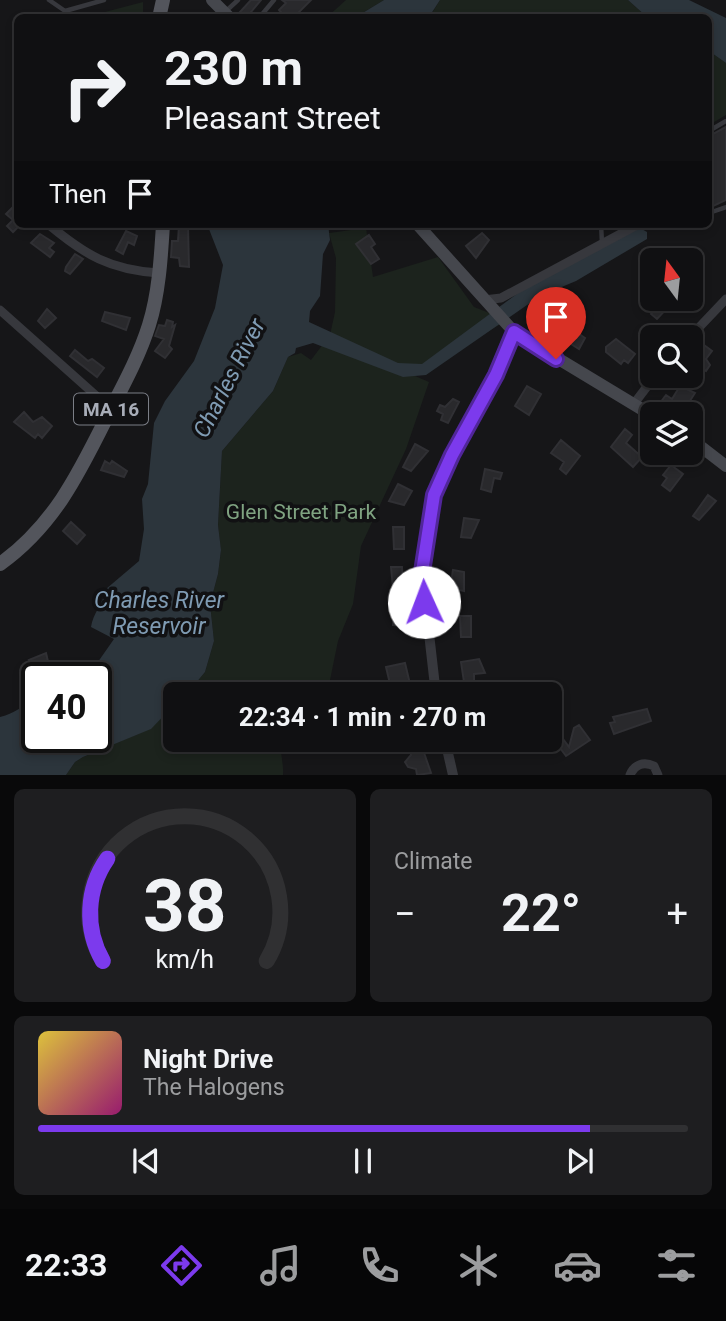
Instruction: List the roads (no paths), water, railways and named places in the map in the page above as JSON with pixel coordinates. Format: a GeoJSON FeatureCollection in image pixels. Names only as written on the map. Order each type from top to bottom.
{"type":"FeatureCollection","features":[{"type":"Feature","properties":{"kind":"main road"},"geometry":{"type":"LineString","coordinates":[[212,0],[226,14]]}},
{"type":"Feature","properties":{"kind":"main road","name":"MA 16"},"geometry":{"type":"LineString","coordinates":[[0,564],[30,540],[55,513],[77,478],[111,409],[149,325],[159,274],[163,228]]}},
{"type":"Feature","properties":{"kind":"main road"},"geometry":{"type":"LineString","coordinates":[[421,228],[510,328],[640,409]]}},
{"type":"Feature","properties":{"kind":"main road"},"geometry":{"type":"LineString","coordinates":[[703,448],[726,466]]}},
{"type":"Feature","properties":{"kind":"street"},"geometry":{"type":"LineString","coordinates":[[53,228],[91,257],[115,268],[159,274]]}},
{"type":"Feature","properties":{"kind":"street"},"geometry":{"type":"LineString","coordinates":[[488,305],[632,228]]}},
{"type":"Feature","properties":{"kind":"street"},"geometry":{"type":"LineString","coordinates":[[701,325],[726,299]]}},
{"type":"Feature","properties":{"kind":"street"},"geometry":{"type":"LineString","coordinates":[[0,310],[111,409]]}},
{"type":"Feature","properties":{"kind":"street"},"geometry":{"type":"LineString","coordinates":[[435,682],[422,572],[434,495],[452,455],[496,375],[510,328]]}},
{"type":"Feature","properties":{"kind":"street"},"geometry":{"type":"LineString","coordinates":[[633,405],[646,388]]}},
{"type":"Feature","properties":{"kind":"street"},"geometry":{"type":"LineString","coordinates":[[448,752],[453,775]]}},
{"type":"Feature","properties":{"kind":"street"},"geometry":{"type":"LineString","coordinates":[[630,775],[638,765],[648,763],[654,766],[658,775]]}},
{"type":"Feature","properties":{"kind":"lane"},"geometry":{"type":"LineString","coordinates":[[49,0],[65,11],[104,0]]}},
{"type":"Feature","properties":{"kind":"lane"},"geometry":{"type":"LineString","coordinates":[[262,14],[274,0]]}},
{"type":"Feature","properties":{"kind":"lane"},"geometry":{"type":"LineString","coordinates":[[601,228],[602,244]]}},
{"type":"Feature","properties":{"kind":"water"},"geometry":{"type":"Polygon","coordinates":[[[384,0],[440,0],[431,14],[361,14],[384,0]]]}},
{"type":"Feature","properties":{"kind":"water"},"geometry":{"type":"Polygon","coordinates":[[[628,0],[689,0],[726,18],[726,63],[712,53],[712,14],[644,14],[628,0]]]}},
{"type":"Feature","properties":{"kind":"water","name":"Charles River Reservoir"},"geometry":{"type":"Polygon","coordinates":[[[209,228],[328,228],[330,240],[323,254],[320,296],[310,311],[309,322],[398,363],[422,364],[525,288],[640,228],[647,232],[647,239],[576,281],[540,296],[426,375],[403,377],[313,343],[296,348],[295,353],[288,357],[273,391],[222,451],[218,525],[221,550],[210,604],[214,641],[205,672],[197,682],[163,682],[163,716],[151,729],[112,745],[112,662],[98,662],[114,639],[91,627],[106,589],[139,561],[144,529],[142,499],[148,484],[154,423],[165,401],[194,361],[215,308],[223,265],[209,228]]]}},
{"type":"Feature","properties":{"kind":"water","name":"Charles River Reservoir"},"geometry":{"type":"Polygon","coordinates":[[[21,707],[21,753],[93,753],[75,762],[66,775],[0,775],[0,717],[21,707]]]}},
{"type":"Feature","properties":{"kind":"water label","name":"Charles River"},"geometry":{"type":"Point","coordinates":[229,378]}},
{"type":"Feature","properties":{"kind":"park label","name":"Glen Street Park"},"geometry":{"type":"Point","coordinates":[301,512]}}]}
